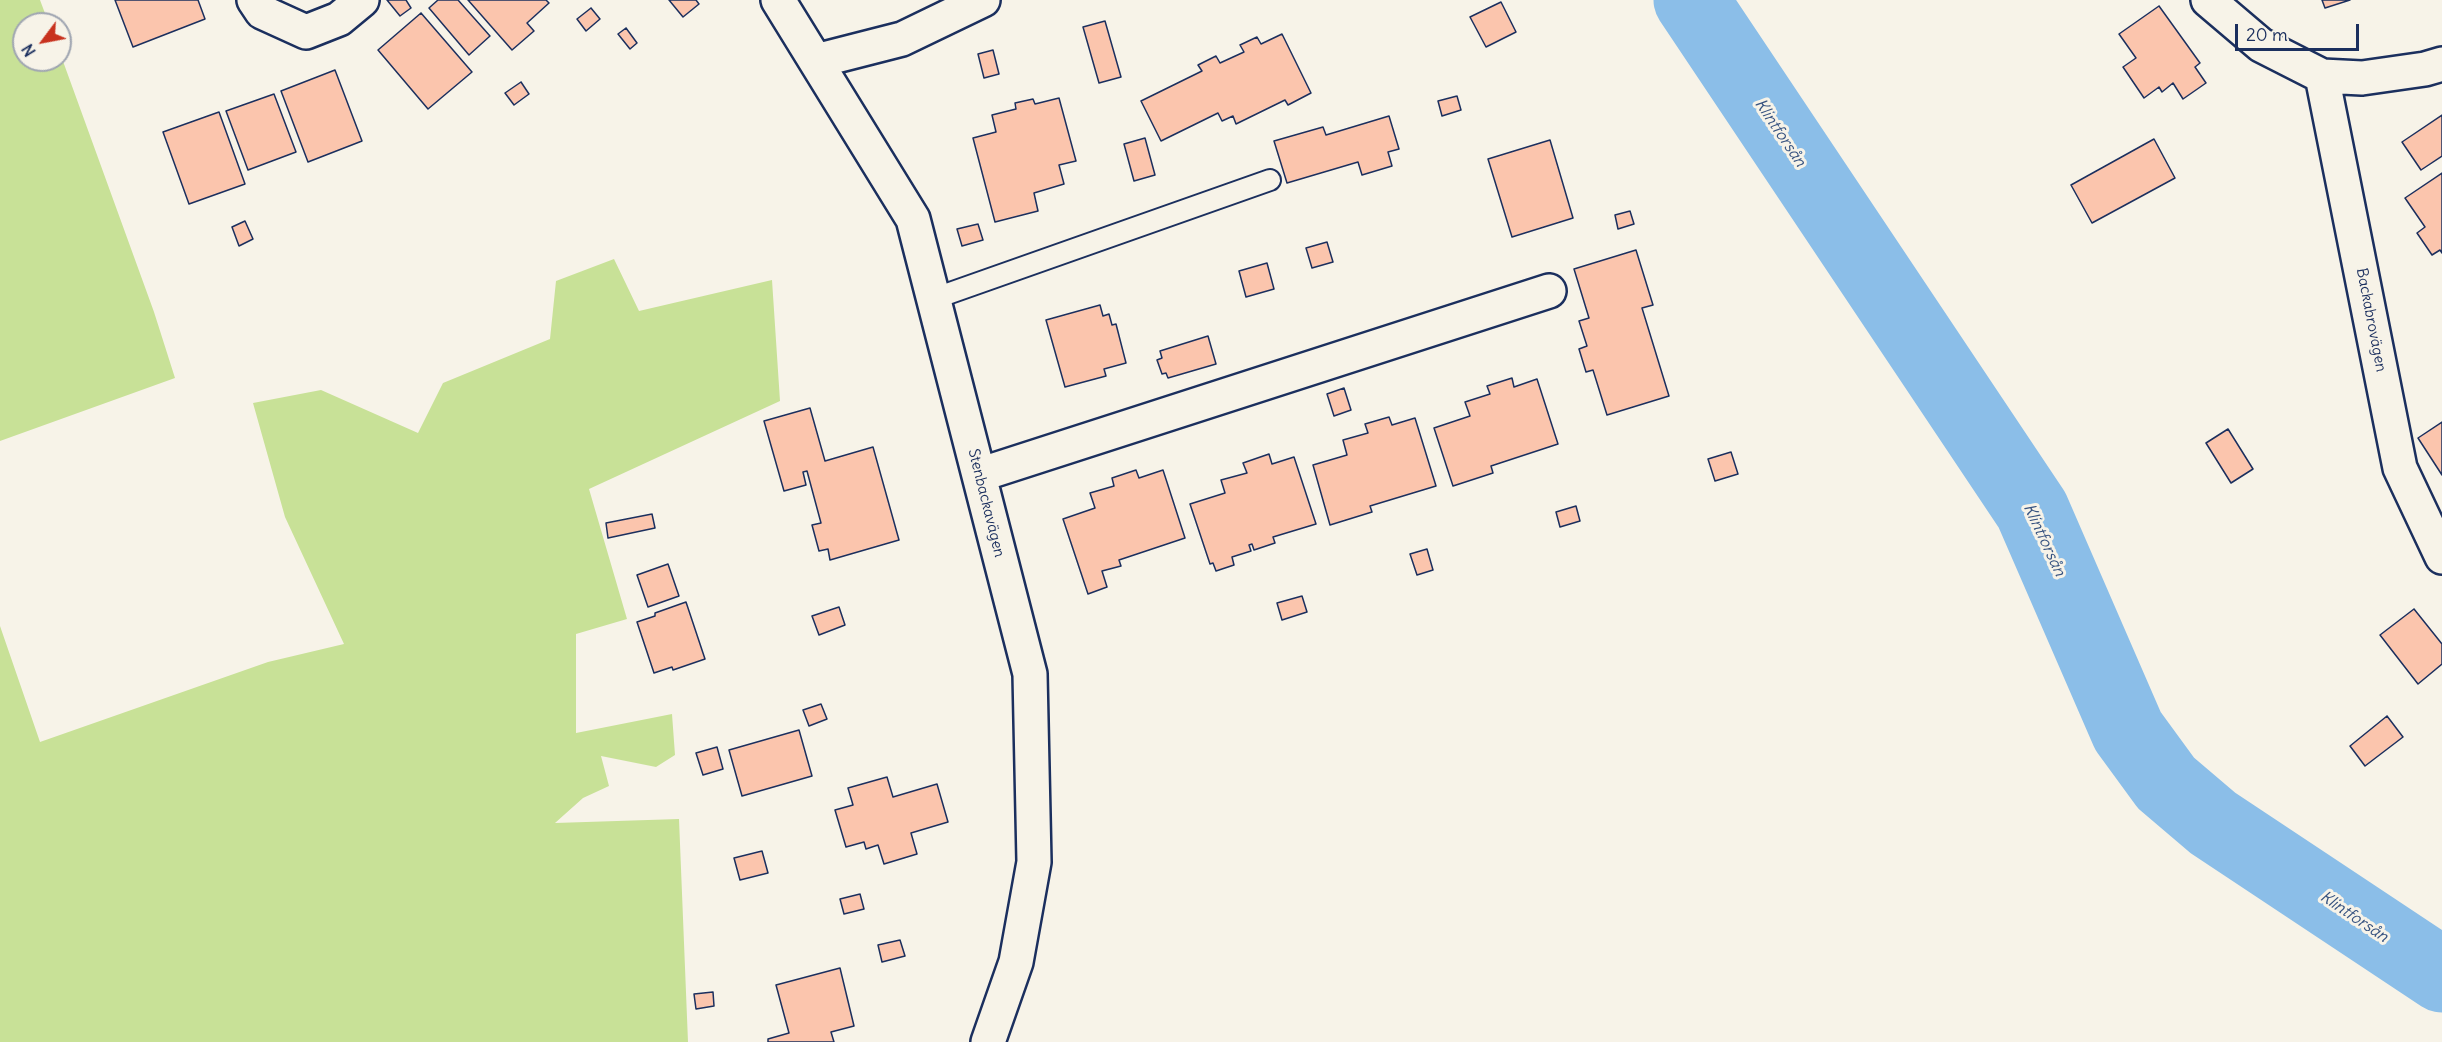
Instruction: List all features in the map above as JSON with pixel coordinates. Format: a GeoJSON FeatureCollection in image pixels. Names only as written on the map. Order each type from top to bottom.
{"type":"FeatureCollection","features":[{"type":"Feature","properties":{"kind":"street"},"geometry":{"type":"LineString","coordinates":[[254,0],[262,12],[306,32],[339,19],[362,0]]}},
{"type":"Feature","properties":{"kind":"street","name":"Stenbackavägen"},"geometry":{"type":"LineString","coordinates":[[778,0],[913,219],[1030,674],[1034,862],[1016,962],[988,1042]]}},
{"type":"Feature","properties":{"kind":"street"},"geometry":{"type":"LineString","coordinates":[[816,61],[902,39],[983,0]]}},
{"type":"Feature","properties":{"kind":"street"},"geometry":{"type":"LineString","coordinates":[[2208,0],[2261,45],[2322,76],[2362,78],[2425,69],[2442,64]]}},
{"type":"Feature","properties":{"kind":"street","name":"Backabrovägen"},"geometry":{"type":"LineString","coordinates":[[2322,76],[2400,468],[2442,557]]}},
{"type":"Feature","properties":{"kind":"street"},"geometry":{"type":"LineString","coordinates":[[978,475],[1549,291]]}},
{"type":"Feature","properties":{"kind":"lane"},"geometry":{"type":"LineString","coordinates":[[933,298],[1270,180]]}},
{"type":"Feature","properties":{"kind":"green space"},"geometry":{"type":"Polygon","coordinates":[[[0,0],[40,0],[44,12],[12,12],[12,72],[67,72],[154,312],[175,378],[0,441],[0,0]]]}},
{"type":"Feature","properties":{"kind":"green space"},"geometry":{"type":"Polygon","coordinates":[[[614,259],[639,311],[772,280],[780,401],[589,489],[627,619],[576,634],[576,733],[672,714],[675,755],[656,767],[601,756],[609,786],[583,798],[555,823],[679,819],[688,1042],[0,1042],[0,626],[40,742],[268,662],[344,644],[285,517],[253,403],[321,390],[418,433],[443,383],[550,339],[556,281],[614,259]]]}},
{"type":"Feature","properties":{"kind":"building"},"geometry":{"type":"Polygon","coordinates":[[[115,0],[198,0],[205,19],[133,47],[115,0]]]}},
{"type":"Feature","properties":{"kind":"building"},"geometry":{"type":"Polygon","coordinates":[[[387,0],[406,0],[411,8],[400,16],[387,0]]]}},
{"type":"Feature","properties":{"kind":"building"},"geometry":{"type":"Polygon","coordinates":[[[438,0],[458,0],[490,36],[469,55],[429,8],[438,0]]]}},
{"type":"Feature","properties":{"kind":"building"},"geometry":{"type":"Polygon","coordinates":[[[468,0],[546,0],[549,3],[527,23],[534,31],[512,50],[468,0]]]}},
{"type":"Feature","properties":{"kind":"building"},"geometry":{"type":"Polygon","coordinates":[[[669,0],[696,0],[699,4],[683,17],[669,0]]]}},
{"type":"Feature","properties":{"kind":"building"},"geometry":{"type":"Polygon","coordinates":[[[2322,0],[2350,0],[2325,8],[2322,0]]]}},
{"type":"Feature","properties":{"kind":"building"},"geometry":{"type":"Polygon","coordinates":[[[1501,2],[1516,32],[1486,47],[1470,17],[1501,2]]]}},
{"type":"Feature","properties":{"kind":"building"},"geometry":{"type":"Polygon","coordinates":[[[2159,6],[2200,63],[2195,67],[2206,83],[2183,99],[2173,83],[2162,92],[2159,87],[2144,98],[2123,67],[2136,58],[2119,34],[2159,6]]]}},
{"type":"Feature","properties":{"kind":"building"},"geometry":{"type":"Polygon","coordinates":[[[591,8],[600,19],[586,31],[577,19],[591,8]]]}},
{"type":"Feature","properties":{"kind":"building"},"geometry":{"type":"Polygon","coordinates":[[[421,13],[472,72],[428,109],[378,50],[421,13]]]}},
{"type":"Feature","properties":{"kind":"building"},"geometry":{"type":"Polygon","coordinates":[[[1105,21],[1121,77],[1099,83],[1083,27],[1105,21]]]}},
{"type":"Feature","properties":{"kind":"building"},"geometry":{"type":"Polygon","coordinates":[[[626,28],[637,43],[630,49],[618,34],[626,28]]]}},
{"type":"Feature","properties":{"kind":"building"},"geometry":{"type":"Polygon","coordinates":[[[1282,34],[1311,93],[1288,105],[1285,100],[1236,124],[1233,116],[1222,121],[1218,113],[1161,141],[1141,101],[1202,71],[1198,65],[1216,56],[1220,63],[1244,52],[1240,45],[1257,37],[1261,44],[1282,34]]]}},
{"type":"Feature","properties":{"kind":"building"},"geometry":{"type":"Polygon","coordinates":[[[993,50],[999,74],[984,78],[978,54],[993,50]]]}},
{"type":"Feature","properties":{"kind":"building"},"geometry":{"type":"Polygon","coordinates":[[[335,70],[362,141],[308,162],[281,91],[335,70]]]}},
{"type":"Feature","properties":{"kind":"building"},"geometry":{"type":"Polygon","coordinates":[[[521,82],[529,94],[514,105],[505,93],[521,82]]]}},
{"type":"Feature","properties":{"kind":"building"},"geometry":{"type":"Polygon","coordinates":[[[274,94],[296,152],[248,170],[226,111],[274,94]]]}},
{"type":"Feature","properties":{"kind":"building"},"geometry":{"type":"Polygon","coordinates":[[[1457,96],[1461,110],[1442,116],[1438,101],[1457,96]]]}},
{"type":"Feature","properties":{"kind":"building"},"geometry":{"type":"Polygon","coordinates":[[[1059,98],[1076,161],[1059,165],[1064,184],[1034,193],[1038,211],[995,222],[973,138],[996,132],[992,115],[1016,109],[1015,103],[1033,99],[1035,104],[1059,98]]]}},
{"type":"Feature","properties":{"kind":"building"},"geometry":{"type":"Polygon","coordinates":[[[219,112],[245,184],[189,204],[163,132],[219,112]]]}},
{"type":"Feature","properties":{"kind":"building"},"geometry":{"type":"Polygon","coordinates":[[[2442,115],[2442,156],[2421,170],[2402,142],[2442,115]]]}},
{"type":"Feature","properties":{"kind":"building"},"geometry":{"type":"Polygon","coordinates":[[[1389,116],[1399,149],[1388,152],[1392,166],[1362,175],[1358,162],[1287,183],[1274,141],[1323,127],[1326,135],[1389,116]]]}},
{"type":"Feature","properties":{"kind":"building"},"geometry":{"type":"Polygon","coordinates":[[[1145,138],[1155,175],[1134,181],[1124,144],[1145,138]]]}},
{"type":"Feature","properties":{"kind":"building"},"geometry":{"type":"Polygon","coordinates":[[[2154,139],[2175,178],[2092,223],[2071,185],[2154,139]]]}},
{"type":"Feature","properties":{"kind":"building"},"geometry":{"type":"Polygon","coordinates":[[[1550,140],[1573,218],[1512,237],[1488,159],[1550,140]]]}},
{"type":"Feature","properties":{"kind":"building"},"geometry":{"type":"Polygon","coordinates":[[[2442,173],[2442,253],[2440,250],[2432,255],[2417,233],[2425,227],[2405,198],[2442,173]]]}},
{"type":"Feature","properties":{"kind":"building"},"geometry":{"type":"Polygon","coordinates":[[[1630,211],[1634,224],[1618,229],[1615,215],[1630,211]]]}},
{"type":"Feature","properties":{"kind":"building"},"geometry":{"type":"Polygon","coordinates":[[[245,221],[253,239],[239,246],[232,227],[245,221]]]}},
{"type":"Feature","properties":{"kind":"building"},"geometry":{"type":"Polygon","coordinates":[[[978,224],[983,240],[962,246],[957,229],[978,224]]]}},
{"type":"Feature","properties":{"kind":"building"},"geometry":{"type":"Polygon","coordinates":[[[1327,242],[1333,262],[1312,268],[1306,248],[1327,242]]]}},
{"type":"Feature","properties":{"kind":"building"},"geometry":{"type":"Polygon","coordinates":[[[1636,250],[1653,305],[1642,308],[1669,396],[1607,415],[1593,370],[1586,372],[1579,349],[1587,346],[1579,321],[1589,318],[1574,269],[1636,250]]]}},
{"type":"Feature","properties":{"kind":"building"},"geometry":{"type":"Polygon","coordinates":[[[1267,263],[1274,289],[1246,297],[1239,271],[1267,263]]]}},
{"type":"Feature","properties":{"kind":"building"},"geometry":{"type":"Polygon","coordinates":[[[1100,305],[1103,316],[1109,314],[1112,325],[1116,324],[1126,363],[1104,369],[1106,376],[1065,387],[1046,320],[1100,305]]]}},
{"type":"Feature","properties":{"kind":"building"},"geometry":{"type":"Polygon","coordinates":[[[1208,336],[1216,364],[1168,378],[1166,373],[1162,374],[1157,360],[1162,358],[1160,351],[1208,336]]]}},
{"type":"Feature","properties":{"kind":"building"},"geometry":{"type":"Polygon","coordinates":[[[1512,378],[1514,387],[1537,379],[1558,444],[1491,466],[1493,473],[1453,486],[1434,428],[1470,416],[1465,402],[1490,394],[1487,386],[1512,378]]]}},
{"type":"Feature","properties":{"kind":"building"},"geometry":{"type":"Polygon","coordinates":[[[1344,388],[1351,410],[1334,416],[1327,394],[1344,388]]]}},
{"type":"Feature","properties":{"kind":"building"},"geometry":{"type":"Polygon","coordinates":[[[810,408],[825,461],[873,447],[899,540],[830,560],[828,549],[819,551],[812,525],[821,523],[807,471],[803,472],[806,485],[784,491],[764,421],[810,408]]]}},
{"type":"Feature","properties":{"kind":"building"},"geometry":{"type":"Polygon","coordinates":[[[1389,417],[1392,425],[1415,418],[1436,486],[1370,506],[1372,512],[1330,525],[1313,465],[1347,455],[1343,440],[1368,433],[1365,424],[1389,417]]]}},
{"type":"Feature","properties":{"kind":"building"},"geometry":{"type":"Polygon","coordinates":[[[2442,422],[2442,475],[2418,438],[2442,422]]]}},
{"type":"Feature","properties":{"kind":"building"},"geometry":{"type":"Polygon","coordinates":[[[2228,429],[2253,469],[2231,483],[2206,443],[2228,429]]]}},
{"type":"Feature","properties":{"kind":"building"},"geometry":{"type":"Polygon","coordinates":[[[1731,452],[1738,474],[1715,481],[1708,459],[1731,452]]]}},
{"type":"Feature","properties":{"kind":"building"},"geometry":{"type":"Polygon","coordinates":[[[1269,454],[1272,464],[1294,457],[1316,524],[1273,537],[1275,543],[1254,550],[1252,544],[1249,545],[1251,551],[1232,557],[1234,565],[1216,571],[1213,563],[1210,564],[1190,504],[1225,493],[1221,480],[1247,473],[1243,463],[1269,454]]]}},
{"type":"Feature","properties":{"kind":"building"},"geometry":{"type":"Polygon","coordinates":[[[1136,470],[1139,478],[1163,470],[1185,538],[1119,560],[1121,566],[1102,571],[1107,587],[1088,594],[1063,519],[1095,508],[1090,493],[1114,486],[1112,478],[1136,470]]]}},
{"type":"Feature","properties":{"kind":"building"},"geometry":{"type":"Polygon","coordinates":[[[1576,506],[1580,521],[1560,527],[1556,512],[1576,506]]]}},
{"type":"Feature","properties":{"kind":"building"},"geometry":{"type":"Polygon","coordinates":[[[652,514],[655,528],[608,538],[606,523],[652,514]]]}},
{"type":"Feature","properties":{"kind":"building"},"geometry":{"type":"Polygon","coordinates":[[[1427,549],[1433,570],[1417,575],[1410,554],[1427,549]]]}},
{"type":"Feature","properties":{"kind":"building"},"geometry":{"type":"Polygon","coordinates":[[[668,564],[679,596],[648,607],[637,575],[668,564]]]}},
{"type":"Feature","properties":{"kind":"building"},"geometry":{"type":"Polygon","coordinates":[[[1302,596],[1307,612],[1282,620],[1277,603],[1302,596]]]}},
{"type":"Feature","properties":{"kind":"building"},"geometry":{"type":"Polygon","coordinates":[[[686,602],[705,659],[673,670],[672,667],[654,673],[637,622],[686,602]]]}},
{"type":"Feature","properties":{"kind":"building"},"geometry":{"type":"Polygon","coordinates":[[[839,607],[845,625],[819,635],[812,616],[839,607]]]}},
{"type":"Feature","properties":{"kind":"building"},"geometry":{"type":"Polygon","coordinates":[[[2414,609],[2442,644],[2442,664],[2418,684],[2380,635],[2414,609]]]}},
{"type":"Feature","properties":{"kind":"building"},"geometry":{"type":"Polygon","coordinates":[[[821,704],[827,719],[809,726],[803,710],[821,704]]]}},
{"type":"Feature","properties":{"kind":"building"},"geometry":{"type":"Polygon","coordinates":[[[2387,716],[2403,737],[2365,766],[2350,746],[2387,716]]]}},
{"type":"Feature","properties":{"kind":"building"},"geometry":{"type":"Polygon","coordinates":[[[799,730],[812,776],[742,796],[729,750],[799,730]]]}},
{"type":"Feature","properties":{"kind":"building"},"geometry":{"type":"Polygon","coordinates":[[[717,747],[723,769],[703,775],[696,753],[717,747]]]}},
{"type":"Feature","properties":{"kind":"building"},"geometry":{"type":"Polygon","coordinates":[[[887,777],[893,797],[937,784],[948,822],[911,833],[917,854],[884,864],[878,845],[866,849],[864,842],[846,847],[835,810],[853,805],[848,788],[887,777]]]}},
{"type":"Feature","properties":{"kind":"building"},"geometry":{"type":"Polygon","coordinates":[[[762,851],[768,873],[740,880],[734,858],[762,851]]]}},
{"type":"Feature","properties":{"kind":"building"},"geometry":{"type":"Polygon","coordinates":[[[860,894],[864,909],[844,914],[840,899],[860,894]]]}},
{"type":"Feature","properties":{"kind":"building"},"geometry":{"type":"Polygon","coordinates":[[[900,940],[905,956],[882,962],[878,945],[900,940]]]}},
{"type":"Feature","properties":{"kind":"building"},"geometry":{"type":"Polygon","coordinates":[[[840,968],[854,1026],[831,1032],[834,1042],[768,1042],[768,1039],[789,1033],[776,985],[840,968]]]}},
{"type":"Feature","properties":{"kind":"building"},"geometry":{"type":"Polygon","coordinates":[[[713,992],[714,1006],[696,1009],[694,994],[713,992]]]}},
{"type":"Feature","properties":{"kind":"waterway","name":"Klintforsån"},"geometry":{"type":"LineString","coordinates":[[1691,0],[2032,510],[2128,731],[2166,783],[2213,823],[2442,975]]}}]}
